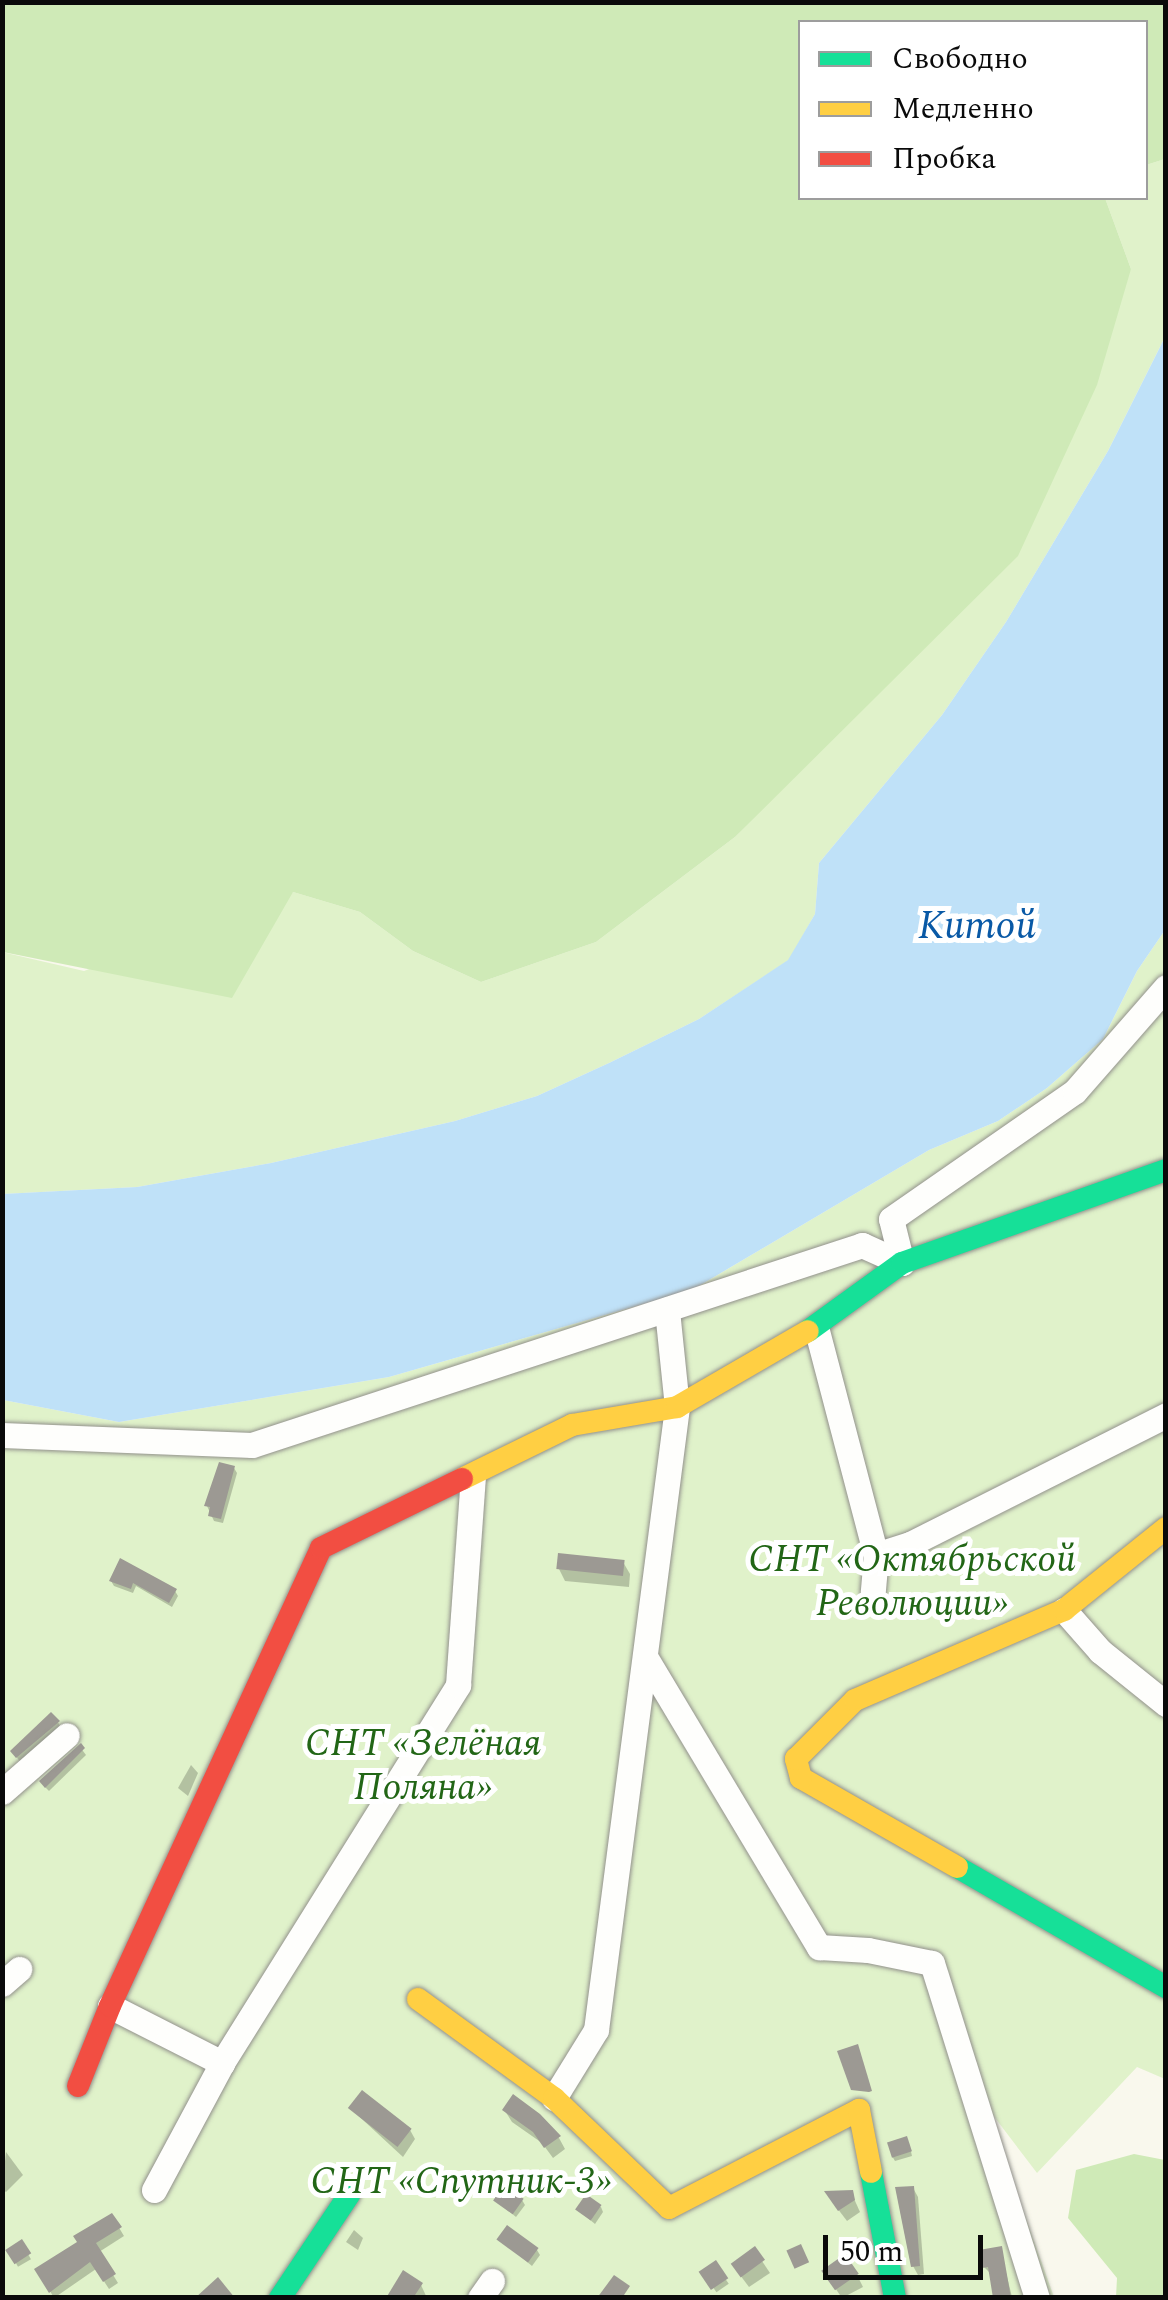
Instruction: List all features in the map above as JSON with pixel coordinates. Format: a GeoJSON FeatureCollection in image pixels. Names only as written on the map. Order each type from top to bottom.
{"type":"FeatureCollection","features":[{"type":"Feature","properties":{"kind":"street"},"geometry":{"type":"LineString","coordinates":[[902,1263],[891,1220],[1074,1092],[1166,987]]}},
{"type":"Feature","properties":{"kind":"street"},"geometry":{"type":"LineString","coordinates":[[78,2086],[110,2006],[321,1548],[572,1426],[677,1407],[816,1326],[902,1263],[1166,1170]]}},
{"type":"Feature","properties":{"kind":"street"},"geometry":{"type":"LineString","coordinates":[[2,1436],[252,1445],[862,1245],[902,1263]]}},
{"type":"Feature","properties":{"kind":"street"},"geometry":{"type":"LineString","coordinates":[[554,2098],[596,2030],[677,1407],[668,1310]]}},
{"type":"Feature","properties":{"kind":"street"},"geometry":{"type":"LineString","coordinates":[[816,1326],[876,1555],[873,1592]]}},
{"type":"Feature","properties":{"kind":"street"},"geometry":{"type":"LineString","coordinates":[[876,1555],[910,1544],[1166,1415]]}},
{"type":"Feature","properties":{"kind":"street"},"geometry":{"type":"LineString","coordinates":[[154,2190],[222,2063],[458,1685],[473,1476]]}},
{"type":"Feature","properties":{"kind":"street"},"geometry":{"type":"LineString","coordinates":[[1166,1528],[1064,1610],[855,1700],[796,1759],[801,1778],[1166,1987]]}},
{"type":"Feature","properties":{"kind":"street"},"geometry":{"type":"LineString","coordinates":[[1064,1610],[1100,1651],[1166,1704]]}},
{"type":"Feature","properties":{"kind":"street"},"geometry":{"type":"LineString","coordinates":[[647,1660],[819,1947],[868,1950],[932,1962],[1037,2298]]}},
{"type":"Feature","properties":{"kind":"street"},"geometry":{"type":"LineString","coordinates":[[2,1792],[67,1735]]}},
{"type":"Feature","properties":{"kind":"street"},"geometry":{"type":"LineString","coordinates":[[418,1999],[554,2098],[669,2208],[859,2110],[888,2295]]}},
{"type":"Feature","properties":{"kind":"street"},"geometry":{"type":"LineString","coordinates":[[110,2006],[222,2063]]}},
{"type":"Feature","properties":{"kind":"street"},"geometry":{"type":"LineString","coordinates":[[280,2298],[349,2195]]}},
{"type":"Feature","properties":{"kind":"green space"},"geometry":{"type":"Polygon","coordinates":[[[3,2],[1165,3],[1165,159],[1148,164],[1148,20],[798,20],[798,200],[1106,200],[1131,269],[1097,385],[1018,556],[735,837],[596,942],[481,982],[413,951],[360,912],[293,892],[232,998],[3,952],[3,2]]]}},
{"type":"Feature","properties":{"kind":"green space"},"geometry":{"type":"Polygon","coordinates":[[[1165,159],[1165,337],[1108,451],[1006,622],[942,715],[819,863],[815,914],[789,960],[699,1019],[609,1063],[537,1096],[455,1121],[271,1163],[137,1187],[3,1194],[2,952],[84,971],[293,892],[360,912],[413,951],[481,982],[596,942],[735,837],[844,725],[1131,269],[1106,200],[1148,200],[1148,164],[1165,159]]]}},
{"type":"Feature","properties":{"kind":"green space"},"geometry":{"type":"Polygon","coordinates":[[[1165,930],[1165,2079],[1137,2067],[1037,2173],[986,2106],[1054,2297],[3,2298],[3,1400],[119,1422],[389,1377],[692,1290],[929,1150],[998,1121],[1047,1088],[1103,1039],[1137,971],[1165,930]]]}},
{"type":"Feature","properties":{"kind":"green space"},"geometry":{"type":"Polygon","coordinates":[[[1134,2154],[1165,2160],[1165,2297],[1116,2297],[1117,2278],[1068,2218],[1076,2170],[1134,2154]]]}},
{"type":"Feature","properties":{"kind":"water","name":"Китой"},"geometry":{"type":"Polygon","coordinates":[[[1165,337],[1165,930],[1137,971],[1103,1039],[1047,1088],[998,1121],[929,1150],[692,1290],[389,1377],[119,1422],[3,1400],[2,1194],[137,1187],[271,1163],[455,1121],[537,1096],[609,1063],[699,1019],[788,960],[815,914],[819,863],[942,715],[1006,622],[1108,451],[1165,337]]]}},
{"type":"Feature","properties":{"kind":"building"},"geometry":{"type":"Polygon","coordinates":[[[219,1462],[235,1466],[221,1519],[208,1516],[210,1507],[204,1506],[219,1462]]]}},
{"type":"Feature","properties":{"kind":"building"},"geometry":{"type":"Polygon","coordinates":[[[558,1553],[625,1560],[623,1576],[556,1569],[558,1553]]]}},
{"type":"Feature","properties":{"kind":"building"},"geometry":{"type":"Polygon","coordinates":[[[120,1558],[177,1589],[169,1603],[133,1583],[131,1589],[109,1581],[120,1558]]]}},
{"type":"Feature","properties":{"kind":"building"},"geometry":{"type":"Polygon","coordinates":[[[51,1712],[60,1721],[16,1758],[10,1751],[51,1712]]]}},
{"type":"Feature","properties":{"kind":"building"},"geometry":{"type":"Polygon","coordinates":[[[81,1743],[85,1748],[45,1788],[39,1781],[81,1743]]]}},
{"type":"Feature","properties":{"kind":"building"},"geometry":{"type":"Polygon","coordinates":[[[858,2044],[872,2091],[869,2092],[851,2090],[837,2051],[858,2044]]]}},
{"type":"Feature","properties":{"kind":"building"},"geometry":{"type":"Polygon","coordinates":[[[362,2090],[412,2129],[397,2147],[348,2108],[362,2090]]]}},
{"type":"Feature","properties":{"kind":"building"},"geometry":{"type":"Polygon","coordinates":[[[513,2094],[561,2136],[544,2148],[533,2132],[502,2110],[513,2094]]]}},
{"type":"Feature","properties":{"kind":"building"},"geometry":{"type":"Polygon","coordinates":[[[907,2136],[912,2151],[892,2158],[887,2142],[907,2136]]]}},
{"type":"Feature","properties":{"kind":"building"},"geometry":{"type":"Polygon","coordinates":[[[504,2185],[524,2199],[513,2214],[493,2201],[504,2185]]]}},
{"type":"Feature","properties":{"kind":"building"},"geometry":{"type":"Polygon","coordinates":[[[914,2186],[920,2266],[911,2267],[895,2187],[914,2186]]]}},
{"type":"Feature","properties":{"kind":"building"},"geometry":{"type":"Polygon","coordinates":[[[853,2190],[855,2200],[838,2211],[824,2191],[853,2190]]]}},
{"type":"Feature","properties":{"kind":"building"},"geometry":{"type":"Polygon","coordinates":[[[586,2194],[602,2205],[591,2220],[575,2210],[586,2194]]]}},
{"type":"Feature","properties":{"kind":"building"},"geometry":{"type":"Polygon","coordinates":[[[112,2213],[122,2227],[96,2243],[116,2274],[103,2282],[90,2262],[49,2293],[34,2269],[77,2242],[73,2236],[112,2213]]]}},
{"type":"Feature","properties":{"kind":"building"},"geometry":{"type":"Polygon","coordinates":[[[507,2225],[539,2248],[528,2262],[496,2240],[507,2225]]]}},
{"type":"Feature","properties":{"kind":"building"},"geometry":{"type":"Polygon","coordinates":[[[22,2239],[31,2253],[14,2264],[5,2250],[22,2239]]]}},
{"type":"Feature","properties":{"kind":"building"},"geometry":{"type":"Polygon","coordinates":[[[801,2244],[809,2262],[795,2269],[786,2251],[801,2244]]]}},
{"type":"Feature","properties":{"kind":"building"},"geometry":{"type":"Polygon","coordinates":[[[755,2246],[765,2260],[741,2277],[731,2264],[755,2246]]]}},
{"type":"Feature","properties":{"kind":"building"},"geometry":{"type":"Polygon","coordinates":[[[1002,2246],[1011,2298],[993,2298],[988,2267],[982,2268],[979,2250],[1002,2246]]]}},
{"type":"Feature","properties":{"kind":"building"},"geometry":{"type":"Polygon","coordinates":[[[845,2254],[859,2274],[835,2290],[821,2271],[845,2254]]]}},
{"type":"Feature","properties":{"kind":"building"},"geometry":{"type":"Polygon","coordinates":[[[716,2260],[728,2278],[711,2290],[699,2272],[716,2260]]]}},
{"type":"Feature","properties":{"kind":"building"},"geometry":{"type":"Polygon","coordinates":[[[403,2270],[423,2283],[413,2298],[386,2298],[403,2270]]]}},
{"type":"Feature","properties":{"kind":"building"},"geometry":{"type":"Polygon","coordinates":[[[614,2275],[630,2286],[622,2298],[597,2298],[614,2275]]]}},
{"type":"Feature","properties":{"kind":"building"},"geometry":{"type":"Polygon","coordinates":[[[218,2277],[235,2298],[195,2298],[218,2277]]]}},
{"type":"Feature","properties":{"kind":"traffic: fast"},"geometry":{"type":"LineString","coordinates":[[808,1331],[902,1263],[1166,1170]]}},
{"type":"Feature","properties":{"kind":"traffic: fast"},"geometry":{"type":"LineString","coordinates":[[957,1867],[1166,1987]]}},
{"type":"Feature","properties":{"kind":"traffic: fast"},"geometry":{"type":"LineString","coordinates":[[871,2172],[895,2298]]}},
{"type":"Feature","properties":{"kind":"traffic: fast"},"geometry":{"type":"LineString","coordinates":[[280,2298],[349,2195]]}},
{"type":"Feature","properties":{"kind":"traffic: slow"},"geometry":{"type":"LineString","coordinates":[[462,1479],[572,1425],[677,1407],[808,1331]]}},
{"type":"Feature","properties":{"kind":"traffic: slow"},"geometry":{"type":"LineString","coordinates":[[957,1867],[801,1778],[796,1759],[855,1700],[1064,1610],[1166,1528]]}},
{"type":"Feature","properties":{"kind":"traffic: slow"},"geometry":{"type":"LineString","coordinates":[[418,1999],[554,2098],[669,2208],[859,2110],[871,2172]]}},
{"type":"Feature","properties":{"kind":"traffic: jam"},"geometry":{"type":"LineString","coordinates":[[78,2086],[110,2006],[321,1548],[462,1479]]}},
{"type":"Feature","properties":{"kind":"park label","name":"СНТ «Октябрьской Революции»"},"geometry":{"type":"Point","coordinates":[912,1583]}},
{"type":"Feature","properties":{"kind":"park label","name":"СНТ «Зелёная Поляна»"},"geometry":{"type":"Point","coordinates":[423,1767]}},
{"type":"Feature","properties":{"kind":"park label","name":"СНТ «Спутник-3»"},"geometry":{"type":"Point","coordinates":[461,2183]}}]}
